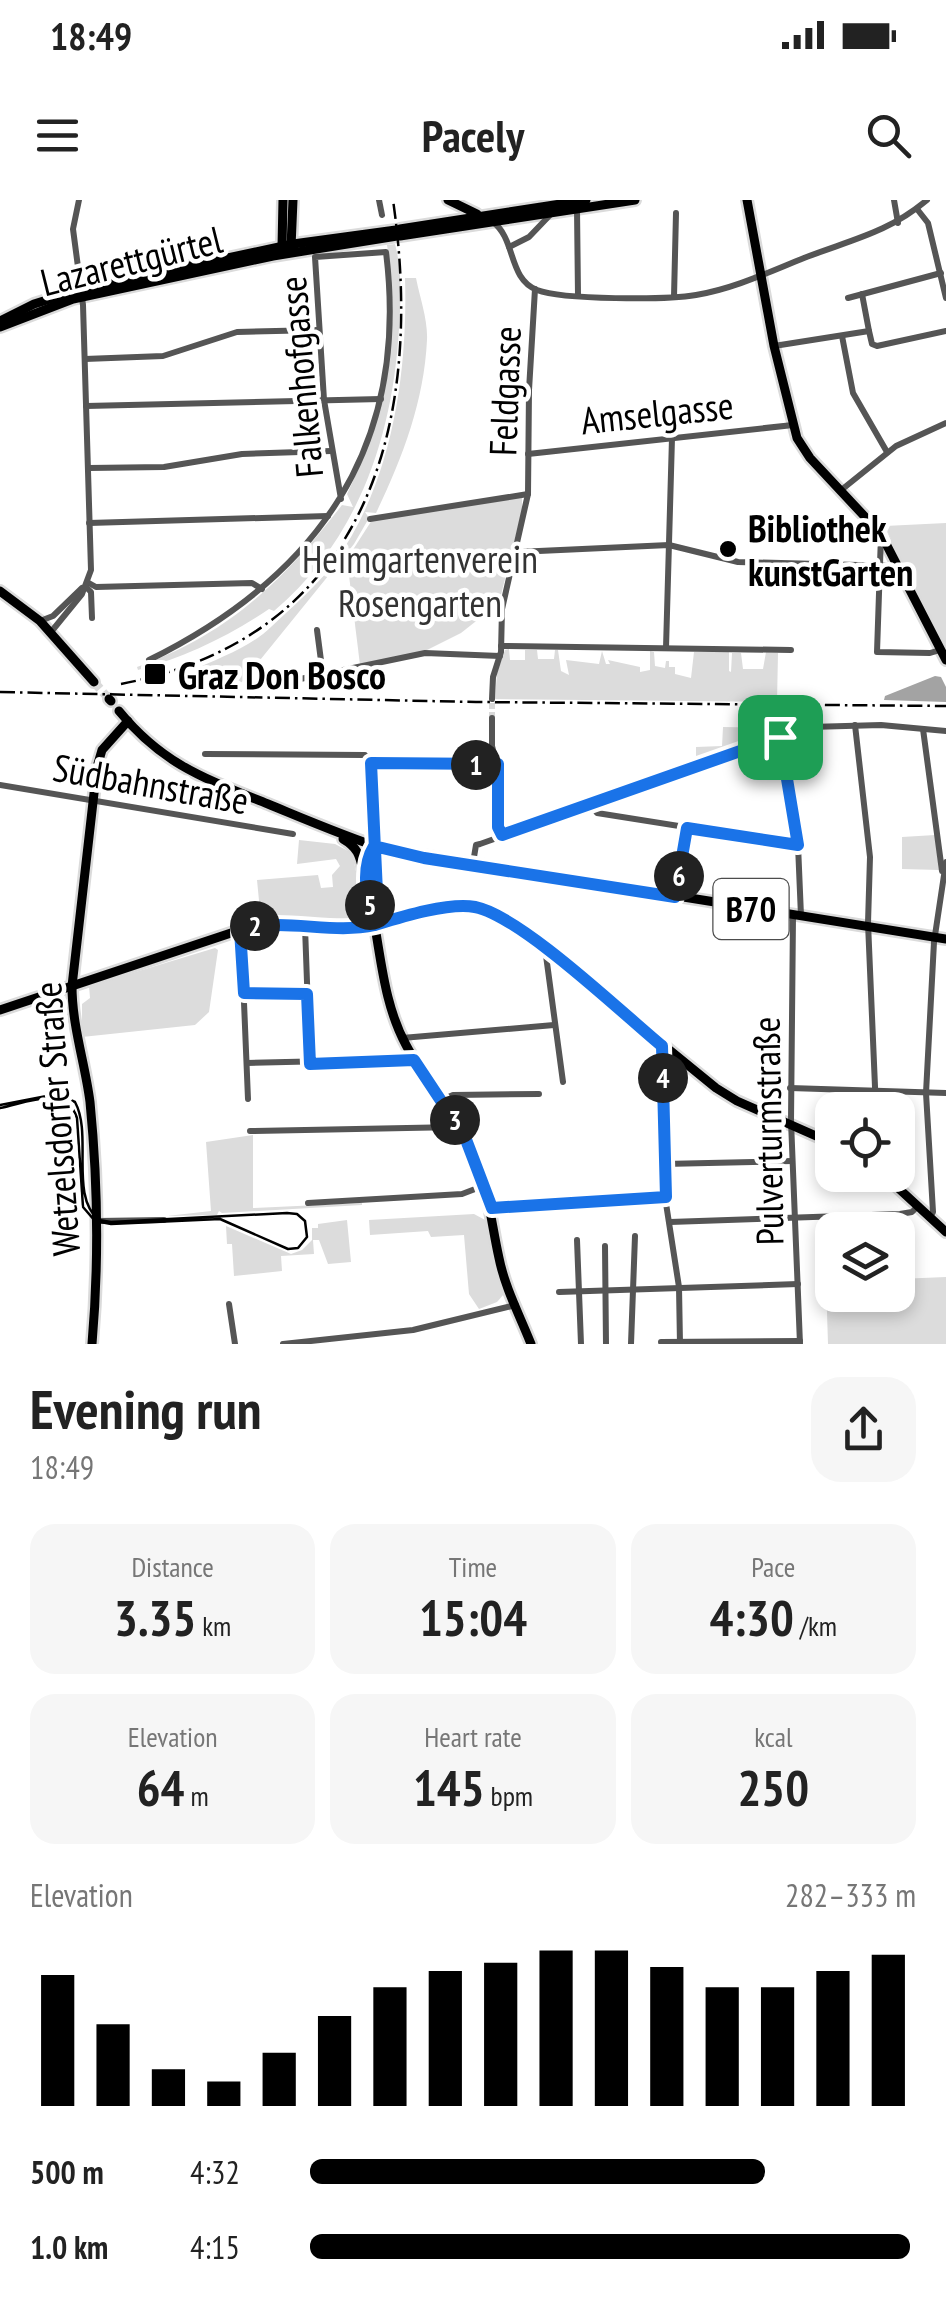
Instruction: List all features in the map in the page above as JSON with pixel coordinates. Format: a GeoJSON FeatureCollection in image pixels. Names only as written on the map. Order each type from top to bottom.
{"type":"FeatureCollection","features":[{"type":"Feature","properties":{"kind":"main road"},"geometry":{"type":"LineString","coordinates":[[283,200],[288,248]]}},
{"type":"Feature","properties":{"kind":"main road"},"geometry":{"type":"LineString","coordinates":[[288,248],[293,200]]}},
{"type":"Feature","properties":{"kind":"main road"},"geometry":{"type":"LineString","coordinates":[[448,200],[488,220],[555,211],[572,203],[635,200]]}},
{"type":"Feature","properties":{"kind":"main road"},"geometry":{"type":"LineString","coordinates":[[488,220],[586,200]]}},
{"type":"Feature","properties":{"kind":"main road"},"geometry":{"type":"LineString","coordinates":[[747,200],[792,425],[803,449],[881,534],[944,655]]}},
{"type":"Feature","properties":{"kind":"main road","name":"Lazarettgürtel"},"geometry":{"type":"LineString","coordinates":[[0,324],[82,293],[288,248],[488,220]]}},
{"type":"Feature","properties":{"kind":"main road"},"geometry":{"type":"LineString","coordinates":[[0,591],[40,621],[94,682]]}},
{"type":"Feature","properties":{"kind":"main road","name":"B70"},"geometry":{"type":"LineString","coordinates":[[119,711],[157,751],[184,769],[318,827],[374,846],[946,940]]}},
{"type":"Feature","properties":{"kind":"main road","name":"Wetzelsdorfer Straße"},"geometry":{"type":"LineString","coordinates":[[92,1344],[98,1222],[88,1087],[77,1037],[72,986],[97,767],[102,750],[128,722]]}},
{"type":"Feature","properties":{"kind":"main road"},"geometry":{"type":"LineString","coordinates":[[318,827],[353,844],[360,856],[380,966],[402,1038],[460,1127],[492,1208],[498,1257],[532,1344]]}},
{"type":"Feature","properties":{"kind":"main road"},"geometry":{"type":"LineString","coordinates":[[367,883],[368,857],[374,846]]}},
{"type":"Feature","properties":{"kind":"main road"},"geometry":{"type":"LineString","coordinates":[[374,846],[378,914],[375,925]]}},
{"type":"Feature","properties":{"kind":"main road"},"geometry":{"type":"LineString","coordinates":[[0,1010],[262,925],[339,929],[472,906],[496,915],[544,948],[728,1096],[815,1136]]}},
{"type":"Feature","properties":{"kind":"main road"},"geometry":{"type":"LineString","coordinates":[[903,1192],[946,1232]]}},
{"type":"Feature","properties":{"kind":"street"},"geometry":{"type":"LineString","coordinates":[[51,632],[86,584],[91,570],[86,358],[82,293],[73,238],[78,200]]}},
{"type":"Feature","properties":{"kind":"street"},"geometry":{"type":"LineString","coordinates":[[378,200],[382,215]]}},
{"type":"Feature","properties":{"kind":"street"},"geometry":{"type":"LineString","coordinates":[[894,200],[898,223]]}},
{"type":"Feature","properties":{"kind":"street"},"geometry":{"type":"LineString","coordinates":[[488,220],[502,230],[521,278],[535,290],[674,298],[717,291],[898,223],[927,200]]}},
{"type":"Feature","properties":{"kind":"street"},"geometry":{"type":"LineString","coordinates":[[572,203],[578,295]]}},
{"type":"Feature","properties":{"kind":"street"},"geometry":{"type":"LineString","coordinates":[[917,208],[928,223],[946,298]]}},
{"type":"Feature","properties":{"kind":"street"},"geometry":{"type":"LineString","coordinates":[[509,247],[529,237],[555,211]]}},
{"type":"Feature","properties":{"kind":"street"},"geometry":{"type":"LineString","coordinates":[[674,298],[676,213]]}},
{"type":"Feature","properties":{"kind":"street","name":"Falkenhofgasse"},"geometry":{"type":"LineString","coordinates":[[341,499],[324,400],[315,257],[386,252],[392,326],[381,399]]}},
{"type":"Feature","properties":{"kind":"street"},"geometry":{"type":"LineString","coordinates":[[848,298],[941,273]]}},
{"type":"Feature","properties":{"kind":"street","name":"Feldgasse"},"geometry":{"type":"LineString","coordinates":[[492,699],[493,677],[500,656],[502,612],[528,494],[528,390],[535,290]]}},
{"type":"Feature","properties":{"kind":"street"},"geometry":{"type":"LineString","coordinates":[[862,294],[872,344],[946,332]]}},
{"type":"Feature","properties":{"kind":"street"},"geometry":{"type":"LineString","coordinates":[[86,358],[163,356],[237,332],[319,330]]}},
{"type":"Feature","properties":{"kind":"street"},"geometry":{"type":"LineString","coordinates":[[774,346],[869,331]]}},
{"type":"Feature","properties":{"kind":"street"},"geometry":{"type":"LineString","coordinates":[[842,336],[853,393],[887,452]]}},
{"type":"Feature","properties":{"kind":"street"},"geometry":{"type":"LineString","coordinates":[[86,406],[381,399],[370,436],[330,516],[262,589],[186,642],[149,660]]}},
{"type":"Feature","properties":{"kind":"street"},"geometry":{"type":"LineString","coordinates":[[840,491],[887,452],[946,423]]}},
{"type":"Feature","properties":{"kind":"street","name":"Amselgasse"},"geometry":{"type":"LineString","coordinates":[[528,454],[792,425]]}},
{"type":"Feature","properties":{"kind":"street"},"geometry":{"type":"LineString","coordinates":[[666,648],[672,438]]}},
{"type":"Feature","properties":{"kind":"street"},"geometry":{"type":"LineString","coordinates":[[88,468],[164,466],[242,454],[331,451]]}},
{"type":"Feature","properties":{"kind":"street","name":"Feldgasse"},"geometry":{"type":"LineString","coordinates":[[370,519],[528,494]]}},
{"type":"Feature","properties":{"kind":"street"},"geometry":{"type":"LineString","coordinates":[[90,523],[330,516]]}},
{"type":"Feature","properties":{"kind":"street"},"geometry":{"type":"LineString","coordinates":[[881,534],[877,652],[944,655]]}},
{"type":"Feature","properties":{"kind":"street"},"geometry":{"type":"LineString","coordinates":[[517,552],[669,545],[738,562],[897,566]]}},
{"type":"Feature","properties":{"kind":"street"},"geometry":{"type":"LineString","coordinates":[[86,584],[96,587],[252,583],[262,589]]}},
{"type":"Feature","properties":{"kind":"street"},"geometry":{"type":"LineString","coordinates":[[86,584],[91,592],[92,618]]}},
{"type":"Feature","properties":{"kind":"street"},"geometry":{"type":"LineString","coordinates":[[40,621],[52,616],[86,584]]}},
{"type":"Feature","properties":{"kind":"street"},"geometry":{"type":"LineString","coordinates":[[317,630],[323,676]]}},
{"type":"Feature","properties":{"kind":"street"},"geometry":{"type":"LineString","coordinates":[[501,646],[792,650]]}},
{"type":"Feature","properties":{"kind":"street"},"geometry":{"type":"LineString","coordinates":[[281,683],[426,653],[500,656]]}},
{"type":"Feature","properties":{"kind":"street"},"geometry":{"type":"LineString","coordinates":[[492,718],[492,743],[498,764],[498,827],[502,835]]}},
{"type":"Feature","properties":{"kind":"street"},"geometry":{"type":"LineString","coordinates":[[472,864],[476,846],[502,835],[819,725],[946,731]]}},
{"type":"Feature","properties":{"kind":"street"},"geometry":{"type":"LineString","coordinates":[[855,725],[868,830],[874,1091]]}},
{"type":"Feature","properties":{"kind":"street"},"geometry":{"type":"LineString","coordinates":[[923,729],[943,881]]}},
{"type":"Feature","properties":{"kind":"street","name":"Pulverturmstraße"},"geometry":{"type":"LineString","coordinates":[[780,737],[798,845],[790,1088],[800,1343]]}},
{"type":"Feature","properties":{"kind":"street"},"geometry":{"type":"LineString","coordinates":[[205,754],[365,755],[371,763],[374,846]]}},
{"type":"Feature","properties":{"kind":"street"},"geometry":{"type":"LineString","coordinates":[[371,763],[498,764]]}},
{"type":"Feature","properties":{"kind":"street","name":"Südbahnstraße"},"geometry":{"type":"LineString","coordinates":[[0,785],[293,834]]}},
{"type":"Feature","properties":{"kind":"street"},"geometry":{"type":"LineString","coordinates":[[590,804],[597,813],[798,845]]}},
{"type":"Feature","properties":{"kind":"street"},"geometry":{"type":"LineString","coordinates":[[675,897],[687,828]]}},
{"type":"Feature","properties":{"kind":"street"},"geometry":{"type":"LineString","coordinates":[[930,1217],[926,1093],[934,938],[946,862]]}},
{"type":"Feature","properties":{"kind":"street"},"geometry":{"type":"LineString","coordinates":[[305,928],[310,1064]]}},
{"type":"Feature","properties":{"kind":"street"},"geometry":{"type":"LineString","coordinates":[[240,930],[248,1099]]}},
{"type":"Feature","properties":{"kind":"street"},"geometry":{"type":"LineString","coordinates":[[544,948],[563,1082]]}},
{"type":"Feature","properties":{"kind":"street"},"geometry":{"type":"LineString","coordinates":[[244,993],[307,994]]}},
{"type":"Feature","properties":{"kind":"street"},"geometry":{"type":"LineString","coordinates":[[402,1038],[554,1025]]}},
{"type":"Feature","properties":{"kind":"street"},"geometry":{"type":"LineString","coordinates":[[662,1046],[664,1164],[679,1287],[680,1343]]}},
{"type":"Feature","properties":{"kind":"street"},"geometry":{"type":"LineString","coordinates":[[248,1063],[414,1060]]}},
{"type":"Feature","properties":{"kind":"street"},"geometry":{"type":"LineString","coordinates":[[790,1088],[946,1092]]}},
{"type":"Feature","properties":{"kind":"street"},"geometry":{"type":"LineString","coordinates":[[441,1100],[453,1095],[539,1094]]}},
{"type":"Feature","properties":{"kind":"street"},"geometry":{"type":"LineString","coordinates":[[250,1132],[460,1127]]}},
{"type":"Feature","properties":{"kind":"street"},"geometry":{"type":"LineString","coordinates":[[664,1164],[792,1161]]}},
{"type":"Feature","properties":{"kind":"street"},"geometry":{"type":"LineString","coordinates":[[308,1203],[462,1194],[484,1186]]}},
{"type":"Feature","properties":{"kind":"street"},"geometry":{"type":"LineString","coordinates":[[492,1208],[666,1197]]}},
{"type":"Feature","properties":{"kind":"street"},"geometry":{"type":"LineString","coordinates":[[670,1222],[900,1214],[912,1212],[918,1206]]}},
{"type":"Feature","properties":{"kind":"street"},"geometry":{"type":"LineString","coordinates":[[98,1222],[164,1220]]}},
{"type":"Feature","properties":{"kind":"street"},"geometry":{"type":"LineString","coordinates":[[631,1344],[635,1236]]}},
{"type":"Feature","properties":{"kind":"street"},"geometry":{"type":"LineString","coordinates":[[577,1240],[581,1344]]}},
{"type":"Feature","properties":{"kind":"street"},"geometry":{"type":"LineString","coordinates":[[606,1246],[606,1344]]}},
{"type":"Feature","properties":{"kind":"street"},"geometry":{"type":"LineString","coordinates":[[559,1292],[798,1284]]}},
{"type":"Feature","properties":{"kind":"street"},"geometry":{"type":"LineString","coordinates":[[229,1304],[235,1344]]}},
{"type":"Feature","properties":{"kind":"street"},"geometry":{"type":"LineString","coordinates":[[282,1344],[413,1330],[516,1306]]}},
{"type":"Feature","properties":{"kind":"street"},"geometry":{"type":"LineString","coordinates":[[661,1342],[800,1343]]}},
{"type":"Feature","properties":{"kind":"green space"},"geometry":{"type":"Polygon","coordinates":[[[395,244],[400,307],[389,408],[366,483],[349,519],[303,583],[274,611],[269,609],[222,637],[138,670],[137,667],[170,654],[227,621],[276,581],[342,505],[353,507],[347,494],[372,434],[387,372],[393,310],[387,245],[395,244]]]}},
{"type":"Feature","properties":{"kind":"green space"},"geometry":{"type":"Polygon","coordinates":[[[405,278],[416,278],[427,332],[425,363],[410,430],[376,513],[365,512],[369,518],[354,544],[243,681],[235,687],[193,683],[191,671],[254,641],[295,604],[327,572],[354,532],[383,463],[392,426],[403,352],[405,278]]]}},
{"type":"Feature","properties":{"kind":"green space","name":"Heimgartenverein Rosengarten"},"geometry":{"type":"Polygon","coordinates":[[[522,497],[499,603],[461,633],[425,651],[360,665],[347,559],[372,520],[522,497]]]}},
{"type":"Feature","properties":{"kind":"green space"},"geometry":{"type":"Polygon","coordinates":[[[946,523],[946,645],[919,599],[885,526],[946,523]]]}},
{"type":"Feature","properties":{"kind":"green space"},"geometry":{"type":"Polygon","coordinates":[[[509,649],[510,660],[525,660],[525,650],[537,650],[538,659],[554,659],[558,650],[561,671],[569,675],[566,660],[599,664],[602,651],[606,664],[610,664],[608,660],[640,667],[640,672],[650,670],[650,651],[654,652],[655,666],[665,668],[669,661],[675,674],[691,678],[694,652],[729,652],[731,672],[732,653],[741,653],[743,669],[763,669],[766,652],[778,653],[777,702],[495,699],[497,673],[505,650],[509,649]]]}},
{"type":"Feature","properties":{"kind":"green space"},"geometry":{"type":"Polygon","coordinates":[[[723,727],[780,728],[782,734],[697,763],[769,735],[696,759],[696,747],[722,746],[723,727]]]}},
{"type":"Feature","properties":{"kind":"green space"},"geometry":{"type":"Polygon","coordinates":[[[935,835],[939,870],[902,869],[902,837],[935,835]]]}},
{"type":"Feature","properties":{"kind":"green space"},"geometry":{"type":"Polygon","coordinates":[[[299,840],[335,844],[352,853],[360,890],[358,916],[337,922],[261,921],[257,880],[318,875],[321,888],[333,887],[332,875],[340,866],[336,859],[297,864],[299,840]]]}},
{"type":"Feature","properties":{"kind":"green space"},"geometry":{"type":"Polygon","coordinates":[[[218,950],[209,1012],[195,1025],[82,1037],[82,1004],[90,998],[89,986],[218,950]]]}},
{"type":"Feature","properties":{"kind":"green space"},"geometry":{"type":"Polygon","coordinates":[[[253,1135],[253,1208],[362,1205],[167,1216],[211,1211],[206,1142],[253,1135]]]}},
{"type":"Feature","properties":{"kind":"green space"},"geometry":{"type":"Polygon","coordinates":[[[474,1214],[487,1221],[504,1294],[497,1302],[479,1309],[469,1294],[464,1235],[431,1237],[428,1231],[370,1235],[369,1220],[474,1214]]]}},
{"type":"Feature","properties":{"kind":"green space"},"geometry":{"type":"Polygon","coordinates":[[[347,1220],[351,1262],[328,1264],[319,1240],[313,1240],[314,1254],[281,1256],[282,1271],[234,1276],[232,1244],[227,1244],[226,1226],[291,1254],[312,1240],[312,1228],[318,1228],[318,1224],[347,1220]]]}},
{"type":"Feature","properties":{"kind":"green space"},"geometry":{"type":"Polygon","coordinates":[[[946,1277],[946,1344],[828,1344],[827,1312],[915,1312],[915,1278],[946,1277]]]}},
{"type":"Feature","properties":{"kind":"shaded area"},"geometry":{"type":"Polygon","coordinates":[[[941,677],[946,687],[946,702],[884,700],[885,696],[941,677]]]}},
{"type":"Feature","properties":{"kind":"tunnel"},"geometry":{"type":"LineString","coordinates":[[94,682],[109,699]]}},
{"type":"Feature","properties":{"kind":"tunnel"},"geometry":{"type":"LineString","coordinates":[[492,699],[492,718]]}},
{"type":"Feature","properties":{"kind":"tram line"},"geometry":{"type":"LineString","coordinates":[[0,1105],[57,1094],[75,1102],[82,1131],[85,1196],[99,1220],[287,1213],[297,1214],[305,1221],[307,1237],[298,1248],[288,1249],[220,1219],[111,1224],[95,1221],[83,1207],[77,1118],[72,1108],[64,1101],[44,1098],[0,1108]]}},
{"type":"Feature","properties":{"kind":"railway"},"geometry":{"type":"LineString","coordinates":[[121,684],[205,658],[273,619],[324,568],[362,507],[386,438],[399,362],[401,282],[393,200]]}},
{"type":"Feature","properties":{"kind":"railway"},"geometry":{"type":"LineString","coordinates":[[0,692],[946,706]]}},
{"type":"Feature","properties":{"kind":"place","name":"Bibliothek kunstGarten"},"geometry":{"type":"Point","coordinates":[728,549]}},
{"type":"Feature","properties":{"kind":"place","name":"Graz Don Bosco"},"geometry":{"type":"Point","coordinates":[155,674]}},
{"type":"Feature","properties":{"kind":"route"},"geometry":{"type":"LineString","coordinates":[[780,737],[502,835],[498,827],[498,764],[371,763],[376,829],[374,846],[378,914],[375,925],[339,929],[262,925],[240,930],[244,993],[307,994],[310,1064],[414,1060],[465,1137],[492,1208],[666,1197],[662,1046],[526,933],[496,915],[463,906],[375,925],[367,883],[368,857],[374,846],[424,858],[675,897],[687,828],[798,845],[780,737]]}}]}
